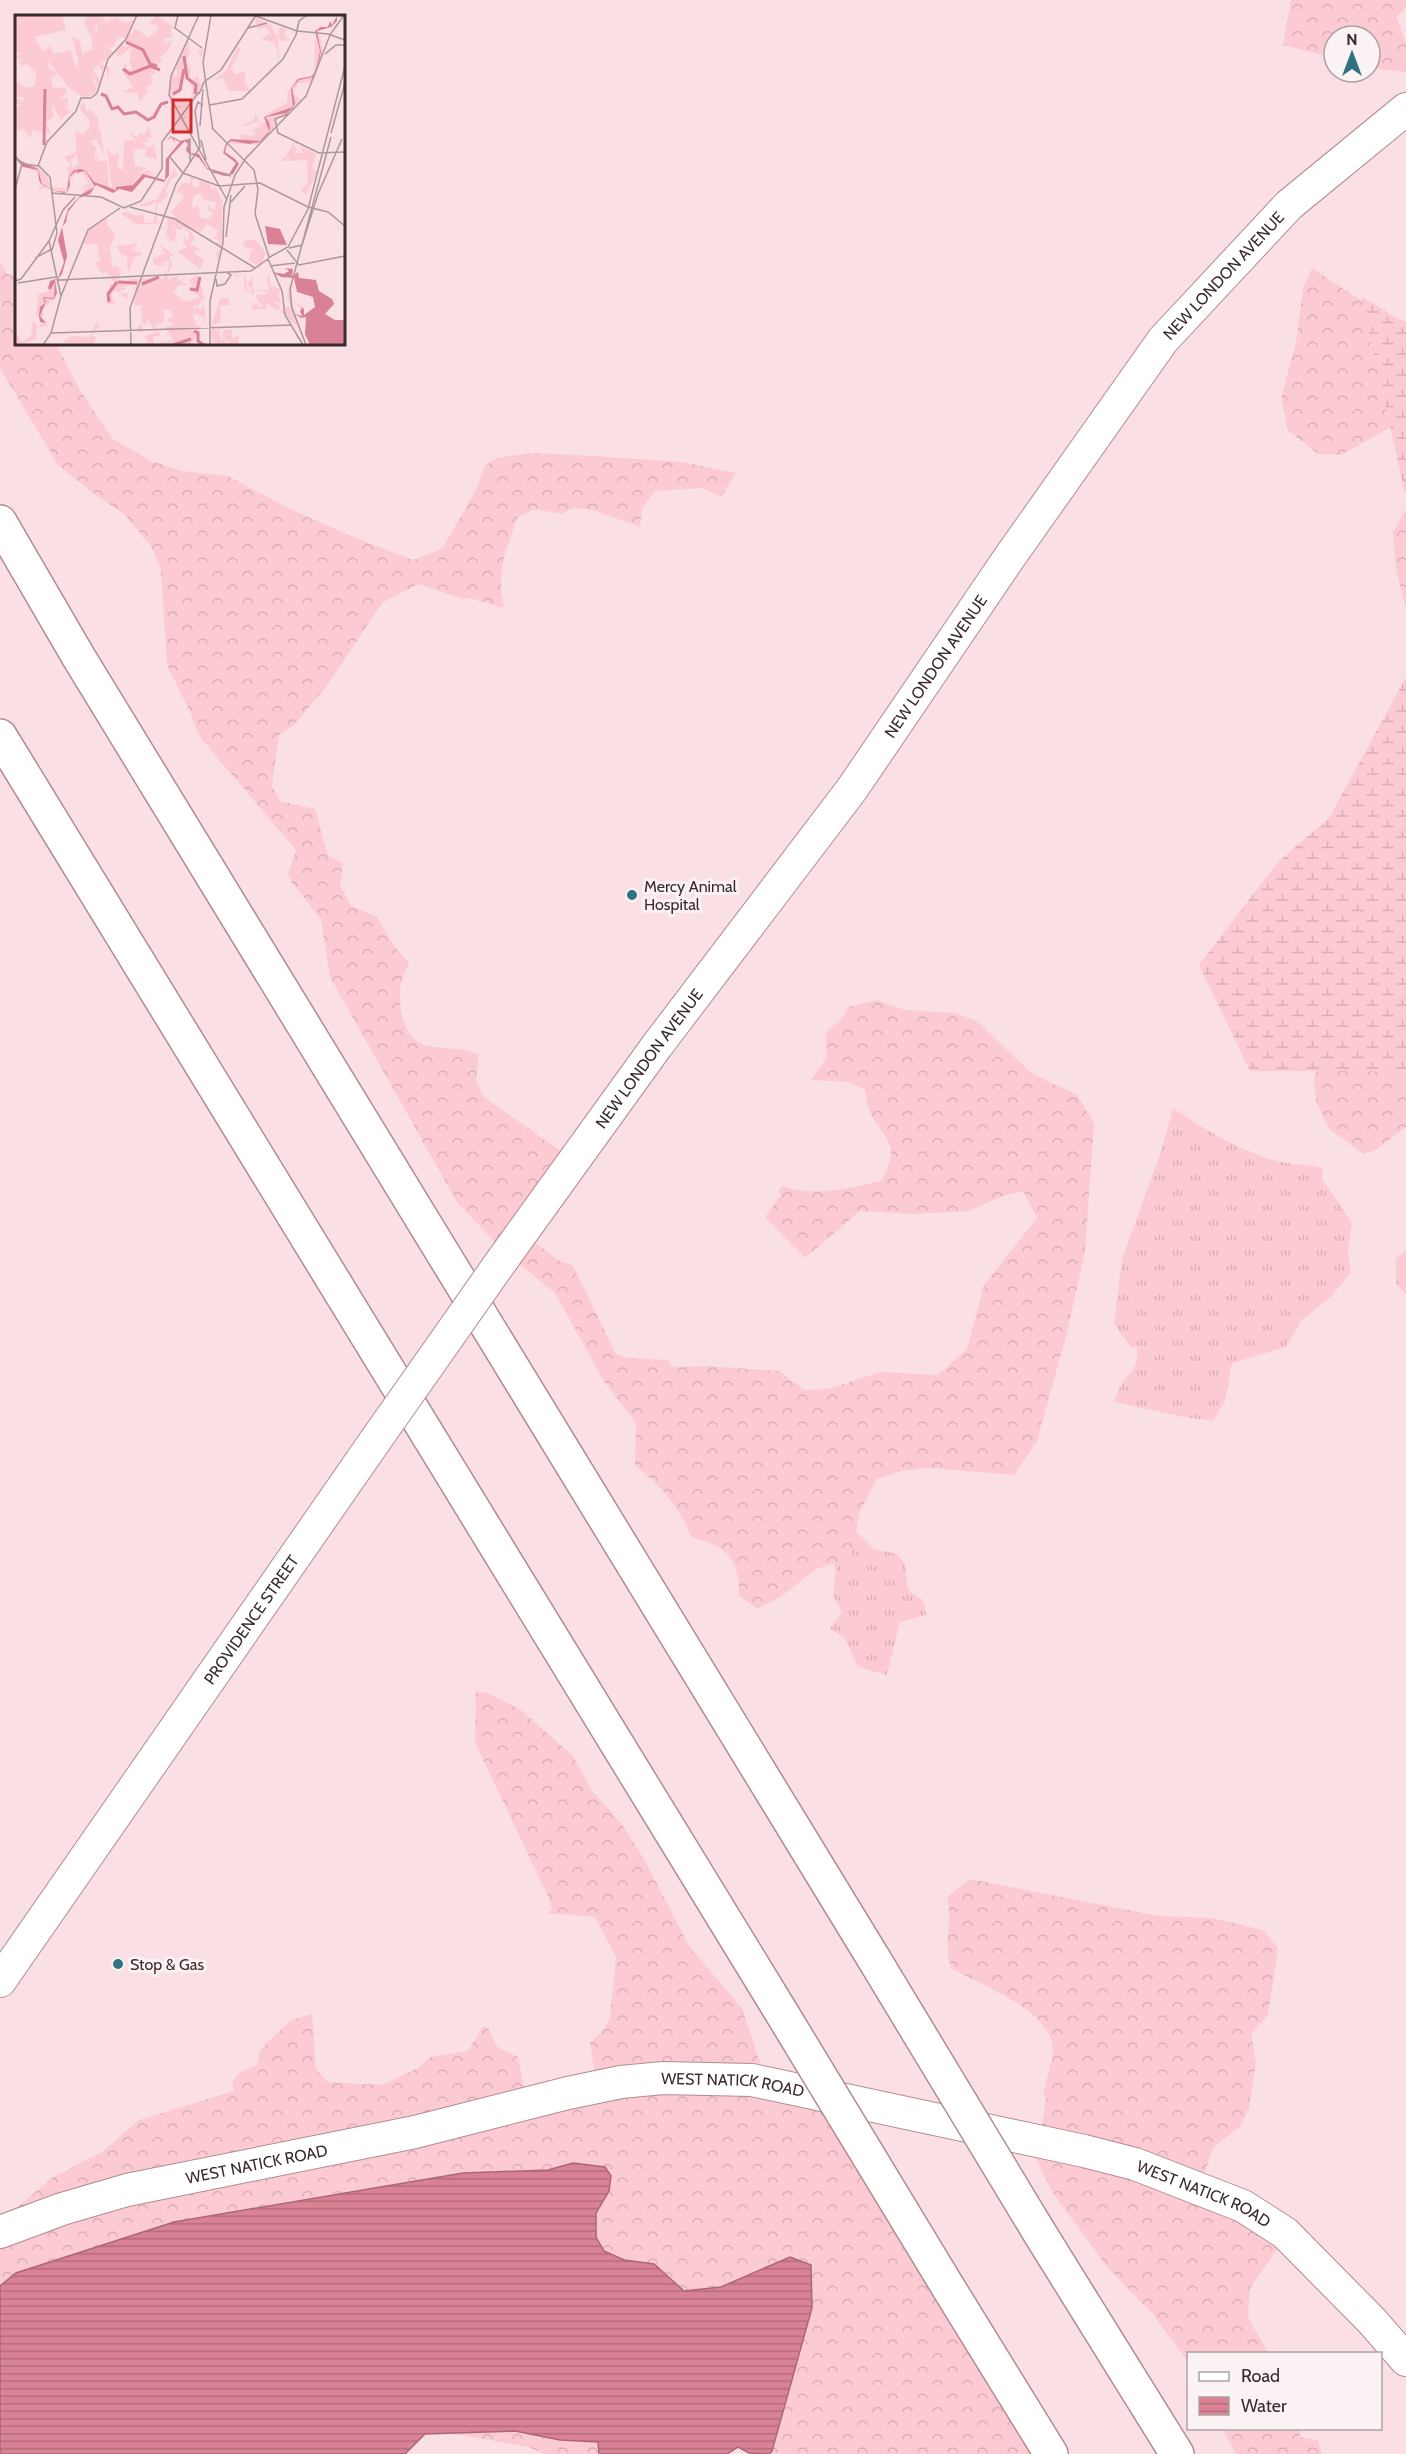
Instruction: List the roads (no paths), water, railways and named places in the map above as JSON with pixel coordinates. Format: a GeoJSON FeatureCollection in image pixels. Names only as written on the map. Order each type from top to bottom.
{"type":"FeatureCollection","features":[{"type":"Feature","properties":{"kind":"highway"},"geometry":{"type":"LineString","coordinates":[[0,522],[84,667],[1039,2232],[1177,2454]]}},
{"type":"Feature","properties":{"kind":"highway"},"geometry":{"type":"LineString","coordinates":[[0,736],[1051,2454]]}},
{"type":"Feature","properties":{"kind":"main road","name":"NEW LONDON AVENUE"},"geometry":{"type":"LineString","coordinates":[[503,1260],[656,1047],[852,789],[1009,558],[1163,340],[1289,205],[1406,109]]}},
{"type":"Feature","properties":{"kind":"main road","name":"PROVIDENCE STREET"},"geometry":{"type":"LineString","coordinates":[[0,1981],[503,1260]]}},
{"type":"Feature","properties":{"kind":"main road","name":"WEST NATICK ROAD"},"geometry":{"type":"LineString","coordinates":[[0,2232],[62,2208],[127,2190],[415,2132],[621,2082],[663,2078],[752,2080],[1094,2153],[1135,2164],[1244,2206],[1285,2233],[1365,2313],[1406,2360]]}},
{"type":"Feature","properties":{"kind":"water"},"geometry":{"type":"Polygon","coordinates":[[[573,2163],[605,2167],[611,2176],[609,2191],[596,2213],[596,2237],[604,2251],[624,2260],[654,2264],[684,2291],[721,2287],[790,2257],[811,2265],[812,2308],[772,2451],[769,2454],[749,2453],[738,2447],[727,2454],[599,2454],[598,2442],[560,2440],[515,2431],[425,2434],[405,2454],[0,2454],[0,2286],[16,2273],[174,2222],[463,2173],[548,2170],[573,2163]]]}},
{"type":"Feature","properties":{"kind":"place","name":"Mercy Animal Hospital"},"geometry":{"type":"Point","coordinates":[632,895]}},
{"type":"Feature","properties":{"kind":"place","name":"Stop & Gas"},"geometry":{"type":"Point","coordinates":[118,1964]}}]}
